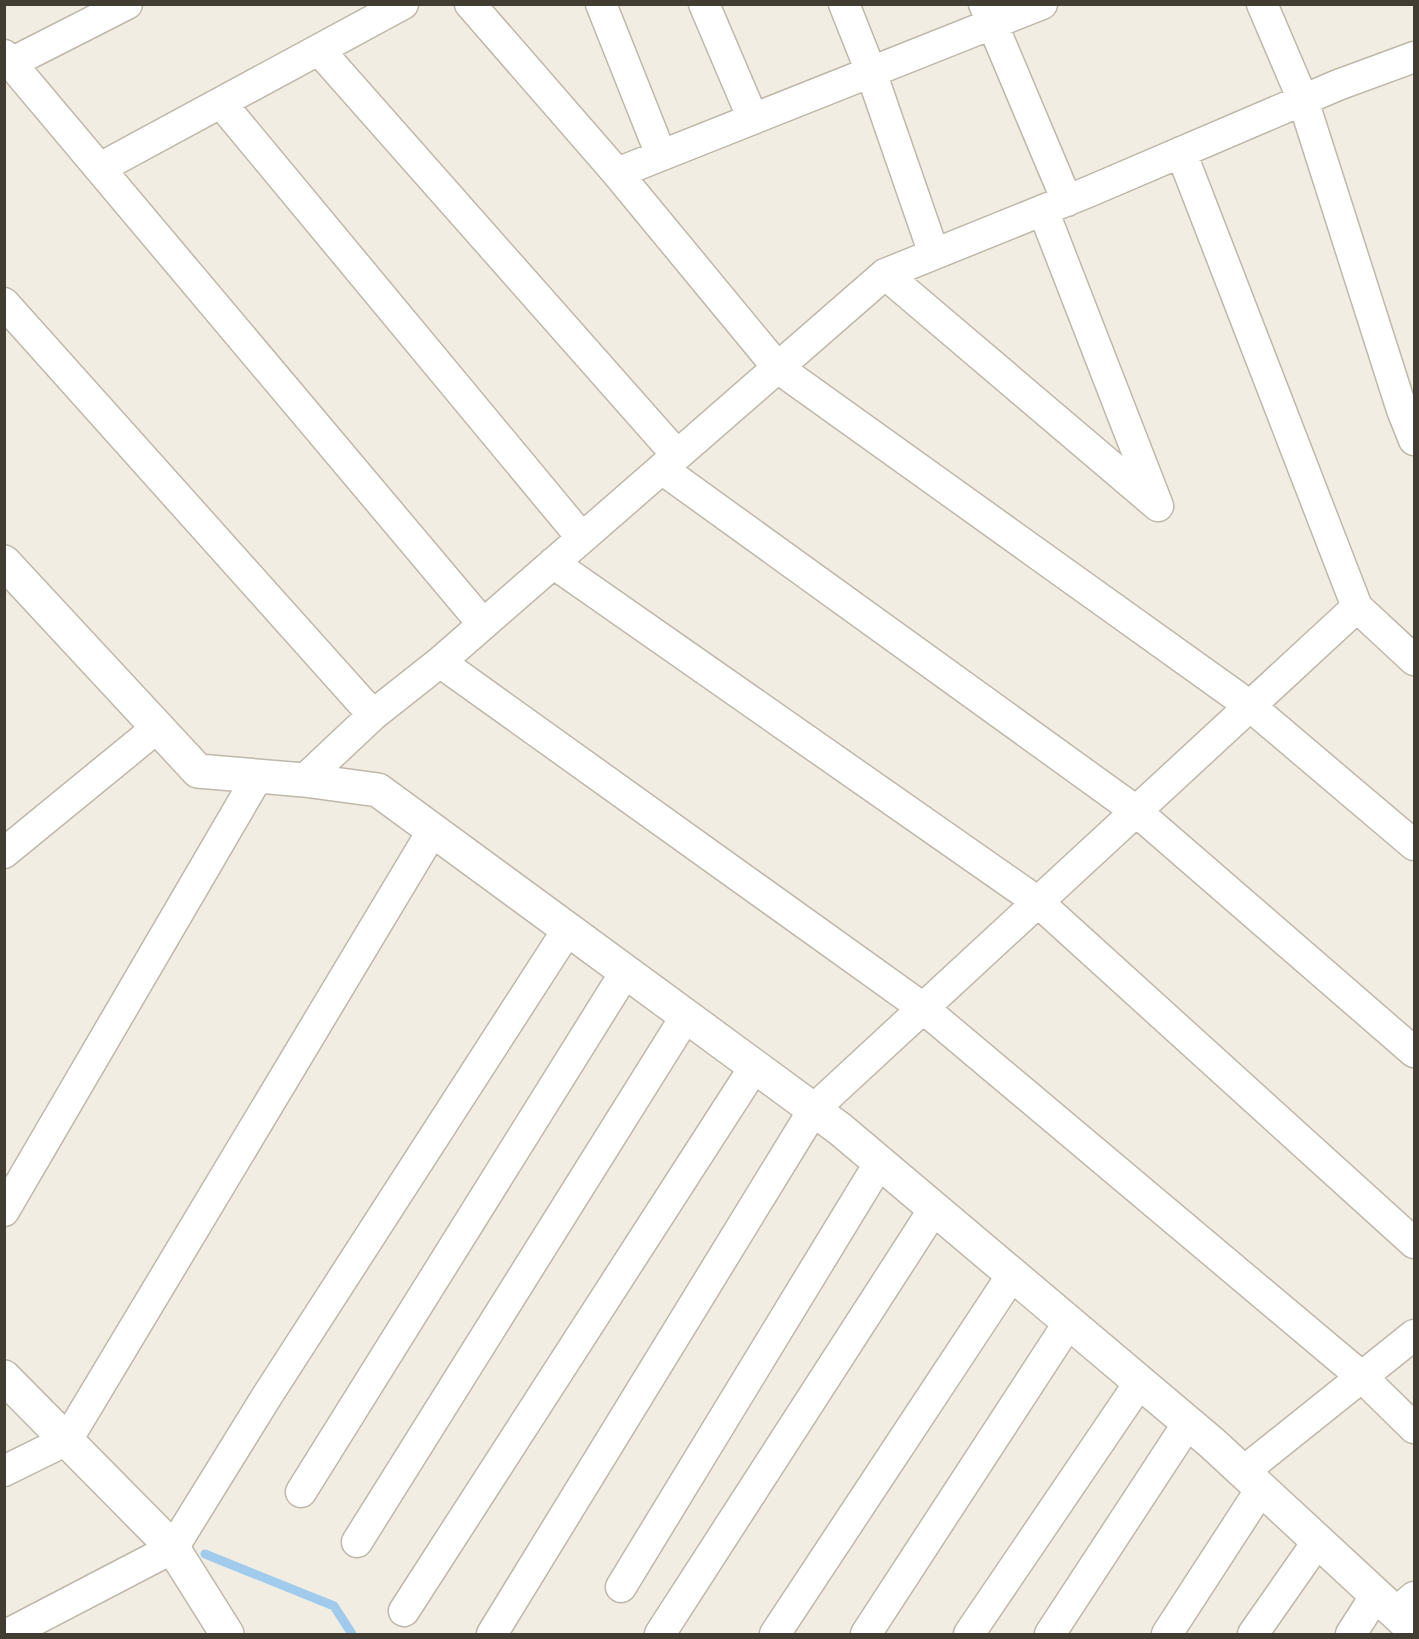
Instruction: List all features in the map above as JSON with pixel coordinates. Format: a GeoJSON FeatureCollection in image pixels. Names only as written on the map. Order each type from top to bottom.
{"type":"FeatureCollection","features":[{"type":"Feature","properties":{"kind":"street"},"geometry":{"type":"LineString","coordinates":[[127,4],[8,59],[483,624]]}},
{"type":"Feature","properties":{"kind":"street"},"geometry":{"type":"LineString","coordinates":[[100,168],[402,4]]}},
{"type":"Feature","properties":{"kind":"street"},"geometry":{"type":"LineString","coordinates":[[470,4],[617,173],[778,368],[1250,706],[1414,844]]}},
{"type":"Feature","properties":{"kind":"street"},"geometry":{"type":"LineString","coordinates":[[601,4],[661,155]]}},
{"type":"Feature","properties":{"kind":"street"},"geometry":{"type":"LineString","coordinates":[[704,4],[753,119]]}},
{"type":"Feature","properties":{"kind":"street"},"geometry":{"type":"LineString","coordinates":[[844,4],[871,72],[934,254]]}},
{"type":"Feature","properties":{"kind":"street"},"geometry":{"type":"LineString","coordinates":[[617,173],[871,72],[988,14],[1042,4]]}},
{"type":"Feature","properties":{"kind":"street"},"geometry":{"type":"LineString","coordinates":[[1262,4],[1303,100],[1408,408],[1414,440]]}},
{"type":"Feature","properties":{"kind":"street"},"geometry":{"type":"LineString","coordinates":[[885,274],[1158,506],[988,14]]}},
{"type":"Feature","properties":{"kind":"street"},"geometry":{"type":"LineString","coordinates":[[319,50],[669,462],[1136,811],[1414,1052]]}},
{"type":"Feature","properties":{"kind":"street"},"geometry":{"type":"LineString","coordinates":[[304,780],[373,715],[440,662],[885,274],[1055,206],[1303,100],[1414,57]]}},
{"type":"Feature","properties":{"kind":"street"},"geometry":{"type":"LineString","coordinates":[[221,103],[582,538]]}},
{"type":"Feature","properties":{"kind":"street"},"geometry":{"type":"LineString","coordinates":[[1181,152],[1357,607],[1404,636],[1414,660]]}},
{"type":"Feature","properties":{"kind":"street"},"geometry":{"type":"LineString","coordinates":[[4,303],[373,715]]}},
{"type":"Feature","properties":{"kind":"street"},"geometry":{"type":"LineString","coordinates":[[5,562],[198,771],[304,780],[378,790],[814,1109],[1140,1382],[1318,1541],[1400,1609],[1351,1635]]}},
{"type":"Feature","properties":{"kind":"street"},"geometry":{"type":"LineString","coordinates":[[553,563],[1038,902],[1414,1243]]}},
{"type":"Feature","properties":{"kind":"street"},"geometry":{"type":"LineString","coordinates":[[492,1635],[814,1109],[1357,607]]}},
{"type":"Feature","properties":{"kind":"street"},"geometry":{"type":"LineString","coordinates":[[440,662],[923,1008],[1362,1377],[1414,1428]]}},
{"type":"Feature","properties":{"kind":"street"},"geometry":{"type":"LineString","coordinates":[[4,853],[158,727]]}},
{"type":"Feature","properties":{"kind":"street"},"geometry":{"type":"LineString","coordinates":[[4,1211],[258,776]]}},
{"type":"Feature","properties":{"kind":"street"},"geometry":{"type":"LineString","coordinates":[[4,1471],[67,1440],[433,830]]}},
{"type":"Feature","properties":{"kind":"street"},"geometry":{"type":"LineString","coordinates":[[8,1635],[173,1548],[274,1386],[568,929]]}},
{"type":"Feature","properties":{"kind":"street"},"geometry":{"type":"LineString","coordinates":[[302,1492],[626,971]]}},
{"type":"Feature","properties":{"kind":"street"},"geometry":{"type":"LineString","coordinates":[[357,1542],[686,1016]]}},
{"type":"Feature","properties":{"kind":"street"},"geometry":{"type":"LineString","coordinates":[[404,1611],[755,1066]]}},
{"type":"Feature","properties":{"kind":"street"},"geometry":{"type":"LineString","coordinates":[[621,1587],[879,1162]]}},
{"type":"Feature","properties":{"kind":"street"},"geometry":{"type":"LineString","coordinates":[[660,1635],[934,1209]]}},
{"type":"Feature","properties":{"kind":"street"},"geometry":{"type":"LineString","coordinates":[[775,1635],[1012,1275]]}},
{"type":"Feature","properties":{"kind":"street"},"geometry":{"type":"LineString","coordinates":[[866,1635],[1069,1322]]}},
{"type":"Feature","properties":{"kind":"street"},"geometry":{"type":"LineString","coordinates":[[1167,1635],[1252,1480],[1362,1377],[1414,1335]]}},
{"type":"Feature","properties":{"kind":"street"},"geometry":{"type":"LineString","coordinates":[[4,1377],[173,1548],[227,1635]]}},
{"type":"Feature","properties":{"kind":"street"},"geometry":{"type":"LineString","coordinates":[[969,1635],[1140,1382]]}},
{"type":"Feature","properties":{"kind":"street"},"geometry":{"type":"LineString","coordinates":[[1050,1635],[1188,1423]]}},
{"type":"Feature","properties":{"kind":"street"},"geometry":{"type":"LineString","coordinates":[[1254,1635],[1318,1541]]}},
{"type":"Feature","properties":{"kind":"waterway"},"geometry":{"type":"LineString","coordinates":[[205,1554],[334,1606],[352,1634]]}}]}
